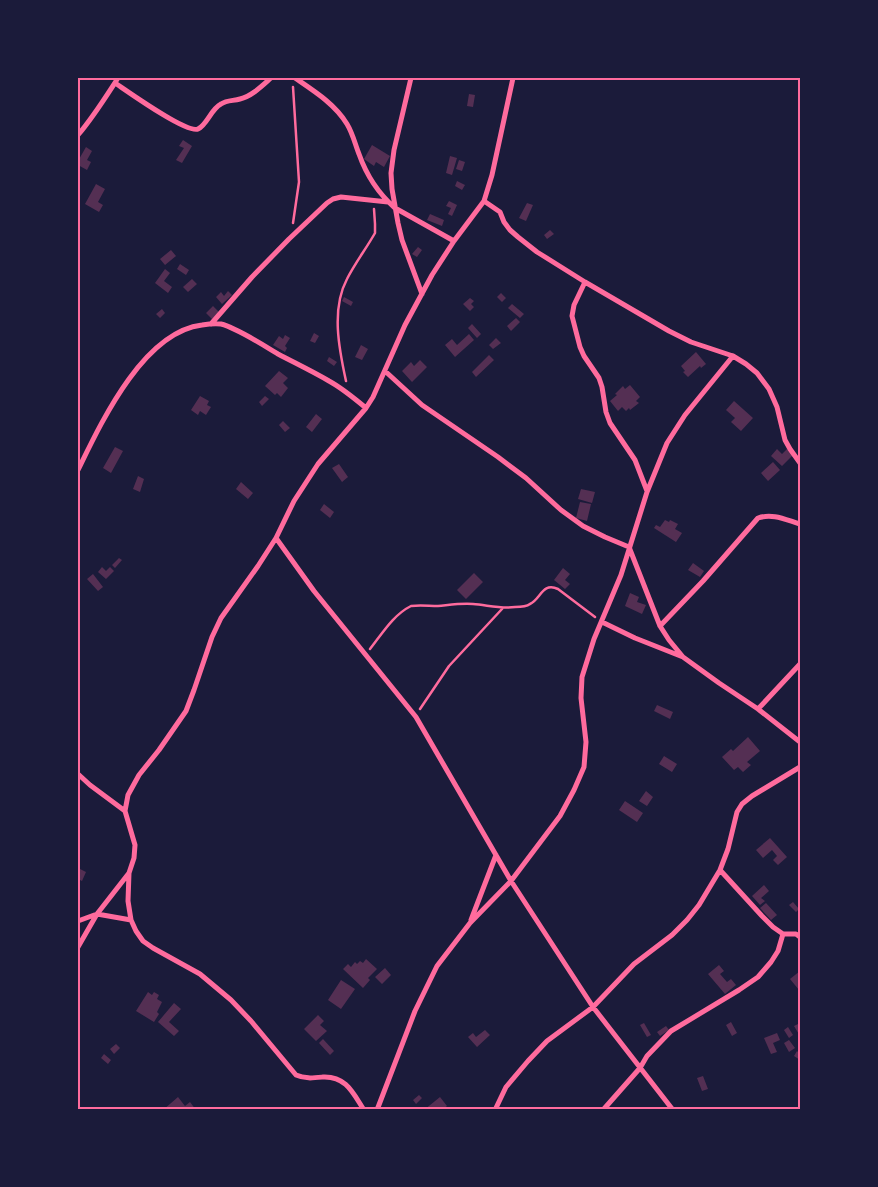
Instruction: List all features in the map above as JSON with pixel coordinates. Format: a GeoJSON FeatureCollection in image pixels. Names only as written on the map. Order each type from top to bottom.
{"type":"FeatureCollection","features":[{"type":"Feature","properties":{"kind":"street"},"geometry":{"type":"LineString","coordinates":[[78,135],[100,108],[118,78]]}},
{"type":"Feature","properties":{"kind":"street"},"geometry":{"type":"LineString","coordinates":[[115,83],[166,116],[192,130],[202,126],[213,110],[220,104],[248,96],[271,78]]}},
{"type":"Feature","properties":{"kind":"street"},"geometry":{"type":"LineString","coordinates":[[295,78],[324,99],[347,124],[364,168],[388,202],[395,208],[454,241]]}},
{"type":"Feature","properties":{"kind":"street"},"geometry":{"type":"LineString","coordinates":[[411,78],[394,150],[391,173],[395,208],[402,240],[422,294]]}},
{"type":"Feature","properties":{"kind":"street"},"geometry":{"type":"LineString","coordinates":[[364,1110],[352,1091],[341,1080],[330,1077],[303,1078],[296,1075],[231,1000],[200,974],[143,941],[131,920],[128,902],[129,873],[134,858],[135,845],[125,811],[128,795],[139,775],[186,711],[220,618],[276,538],[294,501],[318,464],[366,408],[373,397],[405,325],[432,275],[454,241],[484,201],[492,175],[512,78]]}},
{"type":"Feature","properties":{"kind":"street"},"geometry":{"type":"LineString","coordinates":[[211,324],[252,277],[289,239],[334,199],[342,197],[388,202]]}},
{"type":"Feature","properties":{"kind":"street"},"geometry":{"type":"LineString","coordinates":[[484,201],[500,212],[510,230],[537,252],[669,331],[691,342],[733,356],[757,373],[769,389],[777,407],[785,440],[800,463]]}},
{"type":"Feature","properties":{"kind":"street"},"geometry":{"type":"LineString","coordinates":[[586,282],[574,305],[572,316],[580,347],[599,378],[610,422],[635,460],[647,492]]}},
{"type":"Feature","properties":{"kind":"street"},"geometry":{"type":"LineString","coordinates":[[78,470],[122,388],[144,360],[163,342],[176,333],[194,326],[220,324],[234,330],[329,381],[366,408]]}},
{"type":"Feature","properties":{"kind":"street"},"geometry":{"type":"LineString","coordinates":[[377,1110],[415,1011],[437,966],[470,924],[512,881],[560,816],[574,790],[584,767],[586,742],[581,698],[582,677],[594,638],[621,575],[647,492],[667,443],[685,415],[733,356]]}},
{"type":"Feature","properties":{"kind":"street"},"geometry":{"type":"LineString","coordinates":[[385,371],[422,405],[498,457],[583,526],[629,547],[660,626],[683,657]]}},
{"type":"Feature","properties":{"kind":"street"},"geometry":{"type":"LineString","coordinates":[[660,626],[703,581],[758,518],[772,516],[800,524]]}},
{"type":"Feature","properties":{"kind":"street"},"geometry":{"type":"LineString","coordinates":[[276,538],[314,591],[416,717],[496,855],[593,1007],[674,1110]]}},
{"type":"Feature","properties":{"kind":"street"},"geometry":{"type":"LineString","coordinates":[[602,622],[635,638],[683,657],[758,709],[800,742]]}},
{"type":"Feature","properties":{"kind":"street"},"geometry":{"type":"LineString","coordinates":[[758,709],[800,664]]}},
{"type":"Feature","properties":{"kind":"street"},"geometry":{"type":"LineString","coordinates":[[494,1110],[506,1087],[547,1041],[593,1007],[634,964],[672,935],[687,920],[699,905],[720,870],[728,849],[737,812],[742,804],[800,767]]}},
{"type":"Feature","properties":{"kind":"street"},"geometry":{"type":"LineString","coordinates":[[78,774],[125,811]]}},
{"type":"Feature","properties":{"kind":"street"},"geometry":{"type":"LineString","coordinates":[[470,924],[496,855]]}},
{"type":"Feature","properties":{"kind":"street"},"geometry":{"type":"LineString","coordinates":[[720,870],[773,927],[783,934],[796,934],[800,937]]}},
{"type":"Feature","properties":{"kind":"street"},"geometry":{"type":"LineString","coordinates":[[78,947],[97,914],[129,873]]}},
{"type":"Feature","properties":{"kind":"street"},"geometry":{"type":"LineString","coordinates":[[78,921],[97,914],[131,920]]}},
{"type":"Feature","properties":{"kind":"street"},"geometry":{"type":"LineString","coordinates":[[603,1110],[640,1068],[646,1056],[671,1031],[739,990],[758,976],[778,951],[783,934]]}},
{"type":"Feature","properties":{"kind":"path"},"geometry":{"type":"LineString","coordinates":[[289,239],[296,211],[299,182],[293,87]]}},
{"type":"Feature","properties":{"kind":"path"},"geometry":{"type":"LineString","coordinates":[[348,394],[339,350],[339,299],[347,279],[375,233],[374,200]]}},
{"type":"Feature","properties":{"kind":"path"},"geometry":{"type":"LineString","coordinates":[[366,654],[395,618],[411,606],[468,604],[502,608],[530,605],[548,587],[558,589],[602,622]]}},
{"type":"Feature","properties":{"kind":"path"},"geometry":{"type":"LineString","coordinates":[[416,717],[449,666],[502,608]]}},
{"type":"Feature","properties":{"kind":"building"},"geometry":{"type":"Polygon","coordinates":[[[469,94],[475,95],[473,107],[467,106],[469,94]]]}},
{"type":"Feature","properties":{"kind":"building"},"geometry":{"type":"Polygon","coordinates":[[[183,140],[192,146],[182,163],[176,160],[184,148],[179,146],[183,140]]]}},
{"type":"Feature","properties":{"kind":"building"},"geometry":{"type":"Polygon","coordinates":[[[372,145],[390,156],[384,167],[376,162],[374,166],[364,159],[372,145]]]}},
{"type":"Feature","properties":{"kind":"building"},"geometry":{"type":"Polygon","coordinates":[[[86,147],[92,151],[87,160],[91,162],[87,170],[78,165],[78,161],[86,147]]]}},
{"type":"Feature","properties":{"kind":"building"},"geometry":{"type":"Polygon","coordinates":[[[450,156],[457,158],[452,175],[446,173],[450,156]]]}},
{"type":"Feature","properties":{"kind":"building"},"geometry":{"type":"Polygon","coordinates":[[[459,160],[465,162],[462,171],[456,169],[459,160]]]}},
{"type":"Feature","properties":{"kind":"building"},"geometry":{"type":"Polygon","coordinates":[[[457,181],[465,185],[462,190],[455,186],[457,181]]]}},
{"type":"Feature","properties":{"kind":"building"},"geometry":{"type":"Polygon","coordinates":[[[96,184],[105,189],[98,202],[103,205],[99,212],[85,204],[96,184]]]}},
{"type":"Feature","properties":{"kind":"building"},"geometry":{"type":"Polygon","coordinates":[[[449,201],[457,205],[452,216],[448,214],[451,208],[446,206],[449,201]]]}},
{"type":"Feature","properties":{"kind":"building"},"geometry":{"type":"Polygon","coordinates":[[[527,203],[533,205],[526,221],[519,218],[527,203]]]}},
{"type":"Feature","properties":{"kind":"building"},"geometry":{"type":"Polygon","coordinates":[[[430,214],[444,220],[442,226],[427,220],[430,214]]]}},
{"type":"Feature","properties":{"kind":"building"},"geometry":{"type":"Polygon","coordinates":[[[550,230],[554,234],[547,239],[544,235],[550,230]]]}},
{"type":"Feature","properties":{"kind":"building"},"geometry":{"type":"Polygon","coordinates":[[[418,247],[422,250],[417,257],[412,254],[418,247]]]}},
{"type":"Feature","properties":{"kind":"building"},"geometry":{"type":"Polygon","coordinates":[[[171,250],[176,256],[165,265],[160,259],[171,250]]]}},
{"type":"Feature","properties":{"kind":"building"},"geometry":{"type":"Polygon","coordinates":[[[180,264],[189,270],[186,275],[177,269],[180,264]]]}},
{"type":"Feature","properties":{"kind":"building"},"geometry":{"type":"Polygon","coordinates":[[[165,269],[170,273],[164,281],[172,287],[168,293],[155,283],[165,269]]]}},
{"type":"Feature","properties":{"kind":"building"},"geometry":{"type":"Polygon","coordinates":[[[192,279],[197,284],[188,292],[183,287],[192,279]]]}},
{"type":"Feature","properties":{"kind":"building"},"geometry":{"type":"Polygon","coordinates":[[[228,291],[232,295],[222,304],[216,297],[221,292],[224,296],[228,291]]]}},
{"type":"Feature","properties":{"kind":"building"},"geometry":{"type":"Polygon","coordinates":[[[501,293],[506,298],[502,302],[497,297],[501,293]]]}},
{"type":"Feature","properties":{"kind":"building"},"geometry":{"type":"Polygon","coordinates":[[[344,297],[353,302],[351,306],[342,301],[344,297]]]}},
{"type":"Feature","properties":{"kind":"building"},"geometry":{"type":"Polygon","coordinates":[[[470,298],[474,301],[471,304],[474,307],[470,311],[463,304],[470,298]]]}},
{"type":"Feature","properties":{"kind":"building"},"geometry":{"type":"Polygon","coordinates":[[[512,304],[524,314],[520,318],[508,308],[512,304]]]}},
{"type":"Feature","properties":{"kind":"building"},"geometry":{"type":"Polygon","coordinates":[[[213,306],[219,312],[212,319],[206,313],[213,306]]]}},
{"type":"Feature","properties":{"kind":"building"},"geometry":{"type":"Polygon","coordinates":[[[162,309],[165,313],[160,318],[156,314],[162,309]]]}},
{"type":"Feature","properties":{"kind":"building"},"geometry":{"type":"Polygon","coordinates":[[[516,318],[520,322],[511,331],[507,326],[516,318]]]}},
{"type":"Feature","properties":{"kind":"building"},"geometry":{"type":"Polygon","coordinates":[[[472,324],[481,334],[477,338],[468,328],[472,324]]]}},
{"type":"Feature","properties":{"kind":"building"},"geometry":{"type":"Polygon","coordinates":[[[314,333],[319,336],[315,343],[310,341],[314,333]]]}},
{"type":"Feature","properties":{"kind":"building"},"geometry":{"type":"Polygon","coordinates":[[[469,334],[474,340],[455,357],[445,345],[452,339],[457,345],[469,334]]]}},
{"type":"Feature","properties":{"kind":"building"},"geometry":{"type":"Polygon","coordinates":[[[285,335],[290,338],[285,346],[287,348],[285,352],[273,345],[279,336],[283,339],[285,335]]]}},
{"type":"Feature","properties":{"kind":"building"},"geometry":{"type":"Polygon","coordinates":[[[496,338],[501,343],[493,349],[489,345],[496,338]]]}},
{"type":"Feature","properties":{"kind":"building"},"geometry":{"type":"Polygon","coordinates":[[[361,345],[368,349],[362,360],[355,357],[361,345]]]}},
{"type":"Feature","properties":{"kind":"building"},"geometry":{"type":"Polygon","coordinates":[[[696,352],[706,364],[701,368],[700,366],[688,377],[683,372],[685,371],[681,366],[696,352]]]}},
{"type":"Feature","properties":{"kind":"building"},"geometry":{"type":"Polygon","coordinates":[[[489,355],[494,360],[476,377],[472,372],[489,355]]]}},
{"type":"Feature","properties":{"kind":"building"},"geometry":{"type":"Polygon","coordinates":[[[329,357],[337,362],[334,366],[327,361],[329,357]]]}},
{"type":"Feature","properties":{"kind":"building"},"geometry":{"type":"Polygon","coordinates":[[[420,360],[427,367],[412,382],[402,371],[411,362],[414,366],[420,360]]]}},
{"type":"Feature","properties":{"kind":"building"},"geometry":{"type":"Polygon","coordinates":[[[279,371],[288,378],[283,383],[288,388],[281,397],[277,393],[275,395],[265,386],[279,371]]]}},
{"type":"Feature","properties":{"kind":"building"},"geometry":{"type":"Polygon","coordinates":[[[630,385],[640,397],[636,401],[639,403],[630,410],[629,408],[626,411],[622,407],[618,411],[610,401],[623,386],[625,389],[630,385]]]}},
{"type":"Feature","properties":{"kind":"building"},"geometry":{"type":"Polygon","coordinates":[[[200,396],[209,401],[207,405],[211,407],[206,415],[200,411],[198,415],[191,410],[200,396]]]}},
{"type":"Feature","properties":{"kind":"building"},"geometry":{"type":"Polygon","coordinates":[[[265,396],[269,399],[262,406],[259,402],[265,396]]]}},
{"type":"Feature","properties":{"kind":"building"},"geometry":{"type":"Polygon","coordinates":[[[734,401],[753,418],[741,431],[731,422],[735,418],[726,410],[734,401]]]}},
{"type":"Feature","properties":{"kind":"building"},"geometry":{"type":"Polygon","coordinates":[[[316,414],[322,419],[312,432],[306,427],[316,414]]]}},
{"type":"Feature","properties":{"kind":"building"},"geometry":{"type":"Polygon","coordinates":[[[283,421],[290,428],[285,432],[279,425],[283,421]]]}},
{"type":"Feature","properties":{"kind":"building"},"geometry":{"type":"Polygon","coordinates":[[[115,447],[123,451],[111,473],[103,468],[115,447]]]}},
{"type":"Feature","properties":{"kind":"building"},"geometry":{"type":"Polygon","coordinates":[[[777,449],[782,454],[787,449],[793,455],[782,466],[771,456],[777,449]]]}},
{"type":"Feature","properties":{"kind":"building"},"geometry":{"type":"Polygon","coordinates":[[[773,462],[780,470],[768,481],[761,473],[773,462]]]}},
{"type":"Feature","properties":{"kind":"building"},"geometry":{"type":"Polygon","coordinates":[[[339,464],[348,477],[342,482],[332,468],[339,464]]]}},
{"type":"Feature","properties":{"kind":"building"},"geometry":{"type":"Polygon","coordinates":[[[138,476],[144,479],[140,492],[133,489],[138,476]]]}},
{"type":"Feature","properties":{"kind":"building"},"geometry":{"type":"Polygon","coordinates":[[[241,482],[253,493],[248,499],[236,489],[241,482]]]}},
{"type":"Feature","properties":{"kind":"building"},"geometry":{"type":"Polygon","coordinates":[[[581,489],[595,492],[592,503],[578,499],[581,489]]]}},
{"type":"Feature","properties":{"kind":"building"},"geometry":{"type":"Polygon","coordinates":[[[580,502],[591,504],[587,521],[576,518],[580,502]]]}},
{"type":"Feature","properties":{"kind":"building"},"geometry":{"type":"Polygon","coordinates":[[[324,504],[334,512],[330,518],[320,510],[324,504]]]}},
{"type":"Feature","properties":{"kind":"building"},"geometry":{"type":"Polygon","coordinates":[[[665,520],[678,524],[675,529],[682,533],[676,542],[654,528],[656,525],[660,527],[665,520]]]}},
{"type":"Feature","properties":{"kind":"building"},"geometry":{"type":"Polygon","coordinates":[[[119,558],[122,560],[115,568],[112,565],[119,558]]]}},
{"type":"Feature","properties":{"kind":"building"},"geometry":{"type":"Polygon","coordinates":[[[693,563],[704,571],[700,577],[688,570],[693,563]]]}},
{"type":"Feature","properties":{"kind":"building"},"geometry":{"type":"Polygon","coordinates":[[[102,567],[106,571],[110,567],[114,571],[106,579],[98,572],[102,567]]]}},
{"type":"Feature","properties":{"kind":"building"},"geometry":{"type":"Polygon","coordinates":[[[563,568],[570,574],[565,580],[570,584],[565,589],[554,580],[563,568]]]}},
{"type":"Feature","properties":{"kind":"building"},"geometry":{"type":"Polygon","coordinates":[[[474,573],[483,582],[466,599],[457,590],[474,573]]]}},
{"type":"Feature","properties":{"kind":"building"},"geometry":{"type":"Polygon","coordinates":[[[93,574],[103,587],[98,591],[87,579],[93,574]]]}},
{"type":"Feature","properties":{"kind":"building"},"geometry":{"type":"Polygon","coordinates":[[[630,593],[639,597],[637,602],[646,605],[642,614],[625,606],[630,593]]]}},
{"type":"Feature","properties":{"kind":"building"},"geometry":{"type":"Polygon","coordinates":[[[657,705],[673,712],[670,719],[654,711],[657,705]]]}},
{"type":"Feature","properties":{"kind":"building"},"geometry":{"type":"Polygon","coordinates":[[[748,737],[760,751],[747,762],[751,765],[743,772],[738,767],[734,770],[722,757],[731,749],[733,751],[748,737]]]}},
{"type":"Feature","properties":{"kind":"building"},"geometry":{"type":"Polygon","coordinates":[[[664,756],[677,764],[672,772],[659,764],[664,756]]]}},
{"type":"Feature","properties":{"kind":"building"},"geometry":{"type":"Polygon","coordinates":[[[646,791],[653,797],[647,806],[639,801],[646,791]]]}},
{"type":"Feature","properties":{"kind":"building"},"geometry":{"type":"Polygon","coordinates":[[[625,801],[643,813],[637,822],[619,810],[625,801]]]}},
{"type":"Feature","properties":{"kind":"building"},"geometry":{"type":"Polygon","coordinates":[[[770,838],[787,857],[778,865],[773,860],[777,856],[772,850],[763,858],[756,850],[770,838]]]}},
{"type":"Feature","properties":{"kind":"building"},"geometry":{"type":"Polygon","coordinates":[[[78,868],[86,872],[82,881],[78,879],[78,868]]]}},
{"type":"Feature","properties":{"kind":"building"},"geometry":{"type":"Polygon","coordinates":[[[764,885],[769,891],[761,898],[765,901],[760,905],[752,896],[764,885]]]}},
{"type":"Feature","properties":{"kind":"building"},"geometry":{"type":"Polygon","coordinates":[[[793,902],[799,909],[796,912],[789,905],[793,902]]]}},
{"type":"Feature","properties":{"kind":"building"},"geometry":{"type":"Polygon","coordinates":[[[766,903],[777,915],[771,920],[760,908],[766,903]]]}},
{"type":"Feature","properties":{"kind":"building"},"geometry":{"type":"Polygon","coordinates":[[[366,959],[377,969],[368,978],[370,980],[363,988],[343,969],[348,964],[351,967],[355,962],[357,964],[360,961],[363,963],[366,959]]]}},
{"type":"Feature","properties":{"kind":"building"},"geometry":{"type":"Polygon","coordinates":[[[719,965],[724,971],[720,974],[727,982],[731,979],[736,985],[725,994],[708,974],[719,965]]]}},
{"type":"Feature","properties":{"kind":"building"},"geometry":{"type":"Polygon","coordinates":[[[385,968],[391,975],[382,984],[375,977],[385,968]]]}},
{"type":"Feature","properties":{"kind":"building"},"geometry":{"type":"Polygon","coordinates":[[[800,971],[800,989],[799,990],[790,979],[800,971]]]}},
{"type":"Feature","properties":{"kind":"building"},"geometry":{"type":"Polygon","coordinates":[[[341,980],[355,989],[341,1009],[328,1000],[341,980]]]}},
{"type":"Feature","properties":{"kind":"building"},"geometry":{"type":"Polygon","coordinates":[[[148,992],[152,995],[154,992],[159,995],[157,999],[162,1002],[157,1012],[159,1014],[154,1022],[136,1011],[148,992]]]}},
{"type":"Feature","properties":{"kind":"building"},"geometry":{"type":"Polygon","coordinates":[[[174,1003],[181,1009],[169,1022],[179,1031],[174,1036],[158,1022],[174,1003]]]}},
{"type":"Feature","properties":{"kind":"building"},"geometry":{"type":"Polygon","coordinates":[[[318,1015],[324,1021],[320,1025],[327,1031],[316,1041],[304,1029],[318,1015]]]}},
{"type":"Feature","properties":{"kind":"building"},"geometry":{"type":"Polygon","coordinates":[[[731,1022],[737,1033],[732,1036],[726,1025],[731,1022]]]}},
{"type":"Feature","properties":{"kind":"building"},"geometry":{"type":"Polygon","coordinates":[[[644,1023],[651,1035],[647,1037],[640,1025],[644,1023]]]}},
{"type":"Feature","properties":{"kind":"building"},"geometry":{"type":"Polygon","coordinates":[[[800,1023],[800,1036],[794,1026],[800,1023]]]}},
{"type":"Feature","properties":{"kind":"building"},"geometry":{"type":"Polygon","coordinates":[[[666,1026],[669,1030],[660,1036],[657,1032],[666,1026]]]}},
{"type":"Feature","properties":{"kind":"building"},"geometry":{"type":"Polygon","coordinates":[[[788,1027],[793,1035],[789,1038],[784,1030],[788,1027]]]}},
{"type":"Feature","properties":{"kind":"building"},"geometry":{"type":"Polygon","coordinates":[[[485,1030],[490,1035],[477,1047],[468,1037],[473,1033],[476,1037],[485,1030]]]}},
{"type":"Feature","properties":{"kind":"building"},"geometry":{"type":"Polygon","coordinates":[[[777,1033],[780,1040],[773,1043],[777,1052],[771,1054],[764,1038],[777,1033]]]}},
{"type":"Feature","properties":{"kind":"building"},"geometry":{"type":"Polygon","coordinates":[[[323,1039],[334,1051],[330,1055],[319,1043],[323,1039]]]}},
{"type":"Feature","properties":{"kind":"building"},"geometry":{"type":"Polygon","coordinates":[[[789,1040],[795,1048],[789,1052],[784,1043],[789,1040]]]}},
{"type":"Feature","properties":{"kind":"building"},"geometry":{"type":"Polygon","coordinates":[[[116,1044],[120,1048],[114,1054],[110,1049],[116,1044]]]}},
{"type":"Feature","properties":{"kind":"building"},"geometry":{"type":"Polygon","coordinates":[[[797,1051],[800,1054],[800,1060],[794,1056],[797,1051]]]}},
{"type":"Feature","properties":{"kind":"building"},"geometry":{"type":"Polygon","coordinates":[[[104,1054],[111,1060],[108,1064],[101,1058],[104,1054]]]}},
{"type":"Feature","properties":{"kind":"building"},"geometry":{"type":"Polygon","coordinates":[[[703,1076],[708,1089],[702,1091],[697,1078],[703,1076]]]}},
{"type":"Feature","properties":{"kind":"building"},"geometry":{"type":"Polygon","coordinates":[[[419,1095],[422,1098],[416,1104],[413,1100],[419,1095]]]}},
{"type":"Feature","properties":{"kind":"building"},"geometry":{"type":"Polygon","coordinates":[[[178,1097],[185,1106],[190,1102],[196,1110],[163,1110],[178,1097]]]}},
{"type":"Feature","properties":{"kind":"building"},"geometry":{"type":"Polygon","coordinates":[[[440,1097],[447,1106],[442,1110],[424,1110],[440,1097]]]}}]}
